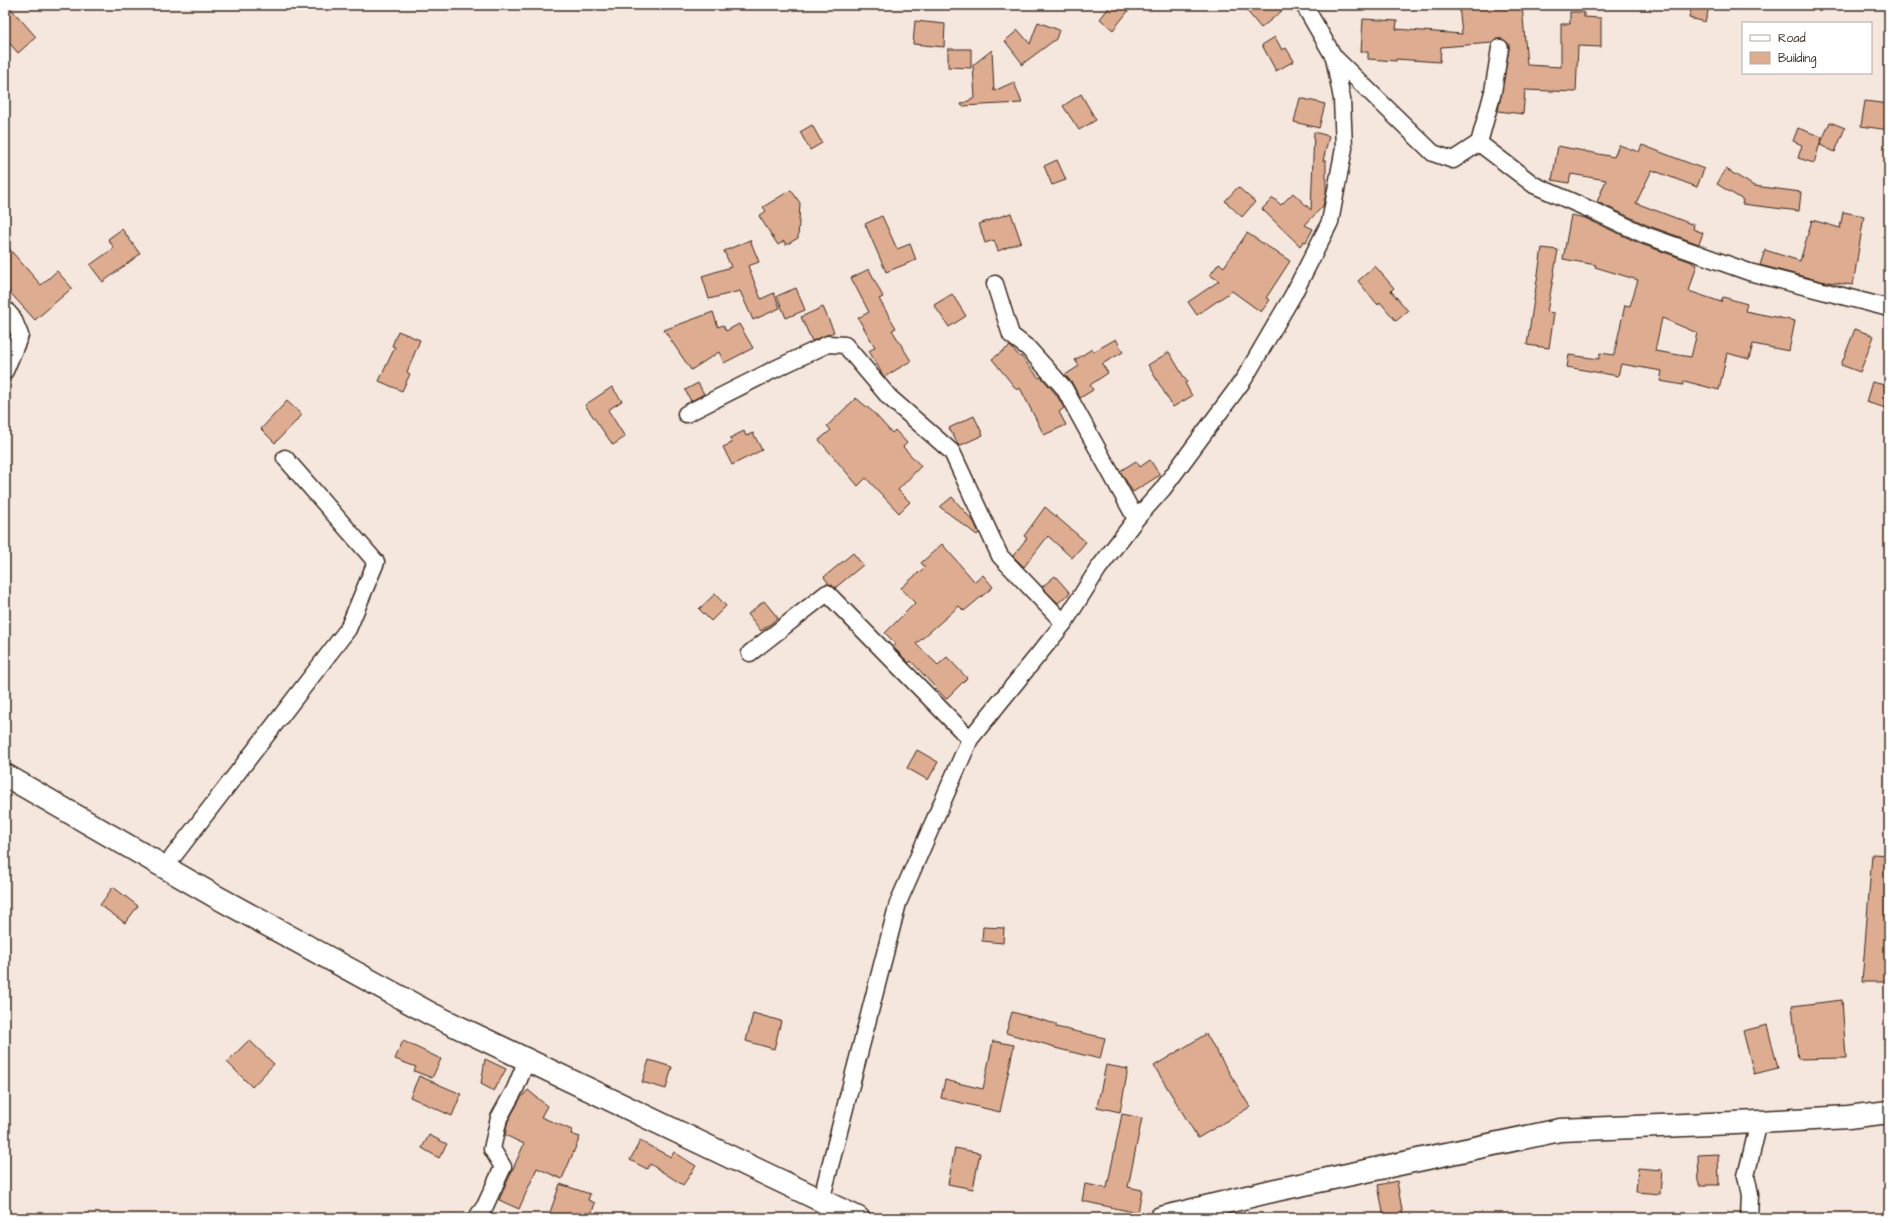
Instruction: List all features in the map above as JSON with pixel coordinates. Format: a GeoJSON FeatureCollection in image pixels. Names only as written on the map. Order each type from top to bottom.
{"type":"FeatureCollection","features":[{"type":"Feature","properties":{"kind":"street"},"geometry":{"type":"LineString","coordinates":[[1304,5],[1334,57],[1433,153],[1453,160],[1479,143],[1493,92],[1500,48]]}},
{"type":"Feature","properties":{"kind":"street"},"geometry":{"type":"LineString","coordinates":[[821,1201],[898,903],[970,739],[1064,623],[1098,569],[1136,519],[1162,490],[1244,379],[1293,295],[1330,222],[1344,148],[1342,99],[1334,57]]}},
{"type":"Feature","properties":{"kind":"street"},"geometry":{"type":"LineString","coordinates":[[1479,143],[1534,185],[1645,235],[1749,272],[1889,308]]}},
{"type":"Feature","properties":{"kind":"street"},"geometry":{"type":"LineString","coordinates":[[995,284],[1011,335],[1028,348],[1064,388],[1136,519]]}},
{"type":"Feature","properties":{"kind":"street"},"geometry":{"type":"LineString","coordinates":[[5,309],[13,318],[20,335],[5,371]]}},
{"type":"Feature","properties":{"kind":"street"},"geometry":{"type":"LineString","coordinates":[[686,414],[828,344],[845,345],[889,397],[952,452],[1000,556],[1064,623]]}},
{"type":"Feature","properties":{"kind":"street"},"geometry":{"type":"LineString","coordinates":[[165,867],[348,629],[376,562],[285,458]]}},
{"type":"Feature","properties":{"kind":"street"},"geometry":{"type":"LineString","coordinates":[[750,652],[827,593],[970,739]]}},
{"type":"Feature","properties":{"kind":"street"},"geometry":{"type":"LineString","coordinates":[[5,775],[165,867],[431,1014],[858,1218]]}},
{"type":"Feature","properties":{"kind":"street"},"geometry":{"type":"LineString","coordinates":[[480,1218],[477,1217],[485,1206],[503,1167],[492,1149],[499,1118],[515,1089],[527,1060]]}},
{"type":"Feature","properties":{"kind":"street"},"geometry":{"type":"LineString","coordinates":[[1167,1217],[1276,1190],[1560,1130],[1759,1122],[1848,1117],[1889,1112]]}},
{"type":"Feature","properties":{"kind":"street"},"geometry":{"type":"LineString","coordinates":[[1749,1218],[1750,1195],[1746,1176],[1759,1122]]}},
{"type":"Feature","properties":{"kind":"building"},"geometry":{"type":"Polygon","coordinates":[[[5,5],[8,5],[36,37],[18,53],[5,38],[5,5]]]}},
{"type":"Feature","properties":{"kind":"building"},"geometry":{"type":"Polygon","coordinates":[[[1111,5],[1133,5],[1113,30],[1100,19],[1111,5]]]}},
{"type":"Feature","properties":{"kind":"building"},"geometry":{"type":"Polygon","coordinates":[[[1242,5],[1289,5],[1261,28],[1242,5]]]}},
{"type":"Feature","properties":{"kind":"building"},"geometry":{"type":"Polygon","coordinates":[[[1459,5],[1522,5],[1527,65],[1561,67],[1561,24],[1570,24],[1570,12],[1584,12],[1584,17],[1601,18],[1601,47],[1578,46],[1576,92],[1525,90],[1523,114],[1498,111],[1509,49],[1509,44],[1502,39],[1496,39],[1492,43],[1441,47],[1440,62],[1368,59],[1368,52],[1361,52],[1363,19],[1397,21],[1396,29],[1462,34],[1459,5]]]}},
{"type":"Feature","properties":{"kind":"building"},"geometry":{"type":"Polygon","coordinates":[[[1692,5],[1710,5],[1705,22],[1689,18],[1692,5]]]}},
{"type":"Feature","properties":{"kind":"building"},"geometry":{"type":"Polygon","coordinates":[[[915,21],[945,24],[944,47],[913,44],[915,21]]]}},
{"type":"Feature","properties":{"kind":"building"},"geometry":{"type":"Polygon","coordinates":[[[1038,22],[1059,30],[1056,39],[1021,65],[1022,63],[1005,41],[1018,30],[1030,44],[1038,22]]]}},
{"type":"Feature","properties":{"kind":"building"},"geometry":{"type":"Polygon","coordinates":[[[1275,37],[1282,50],[1286,48],[1294,61],[1276,71],[1262,45],[1275,37]]]}},
{"type":"Feature","properties":{"kind":"building"},"geometry":{"type":"Polygon","coordinates":[[[948,49],[971,49],[971,68],[948,67],[948,49]]]}},
{"type":"Feature","properties":{"kind":"building"},"geometry":{"type":"Polygon","coordinates":[[[992,50],[994,91],[1014,82],[1022,103],[962,106],[961,104],[975,98],[973,65],[992,50]]]}},
{"type":"Feature","properties":{"kind":"building"},"geometry":{"type":"Polygon","coordinates":[[[1081,94],[1096,120],[1079,130],[1063,106],[1081,94]]]}},
{"type":"Feature","properties":{"kind":"building"},"geometry":{"type":"Polygon","coordinates":[[[1300,98],[1325,104],[1319,128],[1294,122],[1300,98]]]}},
{"type":"Feature","properties":{"kind":"building"},"geometry":{"type":"Polygon","coordinates":[[[1865,101],[1889,104],[1889,130],[1861,126],[1865,101]]]}},
{"type":"Feature","properties":{"kind":"building"},"geometry":{"type":"Polygon","coordinates":[[[1830,122],[1845,128],[1835,152],[1820,145],[1830,122]]]}},
{"type":"Feature","properties":{"kind":"building"},"geometry":{"type":"Polygon","coordinates":[[[812,125],[822,143],[810,150],[800,132],[812,125]]]}},
{"type":"Feature","properties":{"kind":"building"},"geometry":{"type":"Polygon","coordinates":[[[1798,128],[1822,137],[1814,163],[1798,158],[1802,145],[1793,141],[1798,128]]]}},
{"type":"Feature","properties":{"kind":"building"},"geometry":{"type":"Polygon","coordinates":[[[1314,132],[1329,136],[1323,161],[1326,161],[1326,194],[1323,206],[1305,225],[1313,229],[1306,242],[1304,241],[1300,246],[1262,209],[1273,198],[1281,205],[1293,193],[1311,210],[1314,132]]]}},
{"type":"Feature","properties":{"kind":"building"},"geometry":{"type":"Polygon","coordinates":[[[1619,145],[1639,152],[1642,145],[1704,169],[1697,187],[1652,170],[1636,203],[1694,225],[1693,229],[1703,233],[1699,244],[1649,226],[1597,202],[1606,180],[1571,174],[1569,183],[1552,180],[1558,146],[1614,157],[1619,145]]]}},
{"type":"Feature","properties":{"kind":"building"},"geometry":{"type":"Polygon","coordinates":[[[1057,160],[1066,180],[1052,185],[1044,166],[1057,160]]]}},
{"type":"Feature","properties":{"kind":"building"},"geometry":{"type":"Polygon","coordinates":[[[1726,169],[1754,186],[1801,192],[1799,211],[1742,204],[1743,200],[1717,184],[1726,169]]]}},
{"type":"Feature","properties":{"kind":"building"},"geometry":{"type":"Polygon","coordinates":[[[1238,187],[1255,202],[1242,217],[1225,201],[1238,187]]]}},
{"type":"Feature","properties":{"kind":"building"},"geometry":{"type":"Polygon","coordinates":[[[791,190],[800,203],[798,238],[786,245],[784,241],[778,245],[759,216],[766,211],[763,207],[791,190]]]}},
{"type":"Feature","properties":{"kind":"building"},"geometry":{"type":"Polygon","coordinates":[[[1843,212],[1864,216],[1853,285],[1820,281],[1760,265],[1765,250],[1800,261],[1812,220],[1840,228],[1843,212]]]}},
{"type":"Feature","properties":{"kind":"building"},"geometry":{"type":"Polygon","coordinates":[[[1011,213],[1021,242],[998,251],[994,240],[985,243],[979,224],[1011,213]]]}},
{"type":"Feature","properties":{"kind":"building"},"geometry":{"type":"Polygon","coordinates":[[[1571,215],[1585,218],[1641,244],[1697,265],[1689,291],[1721,302],[1723,297],[1747,304],[1745,311],[1795,321],[1789,351],[1753,344],[1749,359],[1727,353],[1719,390],[1684,381],[1683,385],[1660,381],[1662,371],[1621,364],[1618,376],[1567,367],[1569,355],[1599,359],[1600,353],[1614,355],[1625,305],[1630,306],[1638,280],[1595,267],[1596,265],[1563,259],[1571,215]],[[1662,318],[1655,351],[1691,357],[1697,333],[1662,318]]]}},
{"type":"Feature","properties":{"kind":"building"},"geometry":{"type":"Polygon","coordinates":[[[882,216],[897,249],[910,244],[916,260],[886,272],[865,224],[882,216]]]}},
{"type":"Feature","properties":{"kind":"building"},"geometry":{"type":"Polygon","coordinates":[[[122,229],[140,254],[103,282],[90,265],[114,248],[108,239],[122,229]]]}},
{"type":"Feature","properties":{"kind":"building"},"geometry":{"type":"Polygon","coordinates":[[[1247,233],[1290,261],[1266,298],[1270,300],[1261,312],[1232,291],[1197,315],[1188,302],[1219,281],[1210,275],[1219,263],[1224,267],[1247,233]]]}},
{"type":"Feature","properties":{"kind":"building"},"geometry":{"type":"Polygon","coordinates":[[[750,240],[759,262],[748,266],[761,299],[774,293],[780,308],[753,320],[740,291],[709,299],[702,276],[731,267],[724,251],[750,240]]]}},
{"type":"Feature","properties":{"kind":"building"},"geometry":{"type":"Polygon","coordinates":[[[5,244],[41,285],[57,271],[72,288],[35,320],[5,287],[5,244]]]}},
{"type":"Feature","properties":{"kind":"building"},"geometry":{"type":"Polygon","coordinates":[[[1542,248],[1558,250],[1547,312],[1554,313],[1549,348],[1527,345],[1542,248]]]}},
{"type":"Feature","properties":{"kind":"building"},"geometry":{"type":"Polygon","coordinates":[[[1375,266],[1394,288],[1391,291],[1408,311],[1396,321],[1380,302],[1378,305],[1358,281],[1375,266]]]}},
{"type":"Feature","properties":{"kind":"building"},"geometry":{"type":"Polygon","coordinates":[[[869,269],[883,297],[879,299],[896,328],[892,330],[911,361],[884,377],[869,351],[875,347],[858,318],[869,312],[851,278],[869,269]]]}},
{"type":"Feature","properties":{"kind":"building"},"geometry":{"type":"Polygon","coordinates":[[[796,288],[805,310],[786,318],[777,296],[796,288]]]}},
{"type":"Feature","properties":{"kind":"building"},"geometry":{"type":"Polygon","coordinates":[[[952,294],[966,316],[949,327],[934,305],[952,294]]]}},
{"type":"Feature","properties":{"kind":"building"},"geometry":{"type":"Polygon","coordinates":[[[823,307],[834,332],[812,341],[801,317],[823,307]]]}},
{"type":"Feature","properties":{"kind":"building"},"geometry":{"type":"Polygon","coordinates":[[[713,312],[718,327],[723,325],[726,331],[739,324],[753,348],[724,363],[719,352],[691,370],[664,330],[713,312]]]}},
{"type":"Feature","properties":{"kind":"building"},"geometry":{"type":"Polygon","coordinates":[[[1855,329],[1874,336],[1860,372],[1841,365],[1855,329]]]}},
{"type":"Feature","properties":{"kind":"building"},"geometry":{"type":"Polygon","coordinates":[[[398,331],[420,340],[407,372],[410,374],[402,391],[379,381],[395,347],[392,346],[398,331]]]}},
{"type":"Feature","properties":{"kind":"building"},"geometry":{"type":"Polygon","coordinates":[[[1116,339],[1123,352],[1102,364],[1108,373],[1090,385],[1093,390],[1080,398],[1072,383],[1065,375],[1079,366],[1075,360],[1092,349],[1093,352],[1116,339]]]}},
{"type":"Feature","properties":{"kind":"building"},"geometry":{"type":"Polygon","coordinates":[[[1010,346],[1020,357],[1021,356],[1039,378],[1041,377],[1056,394],[1064,408],[1059,412],[1066,425],[1044,435],[1020,388],[1017,390],[992,359],[1010,346]]]}},
{"type":"Feature","properties":{"kind":"building"},"geometry":{"type":"Polygon","coordinates":[[[1169,352],[1187,382],[1185,383],[1192,396],[1173,407],[1148,365],[1169,352]]]}},
{"type":"Feature","properties":{"kind":"building"},"geometry":{"type":"Polygon","coordinates":[[[1872,382],[1889,386],[1889,409],[1866,402],[1872,382]]]}},
{"type":"Feature","properties":{"kind":"building"},"geometry":{"type":"Polygon","coordinates":[[[698,383],[704,394],[691,401],[685,390],[698,383]]]}},
{"type":"Feature","properties":{"kind":"building"},"geometry":{"type":"Polygon","coordinates":[[[612,387],[622,401],[608,410],[625,437],[613,445],[585,405],[612,387]]]}},
{"type":"Feature","properties":{"kind":"building"},"geometry":{"type":"Polygon","coordinates":[[[856,398],[873,412],[892,433],[895,430],[907,443],[903,447],[921,466],[898,490],[910,502],[899,513],[866,478],[858,486],[819,440],[831,430],[827,426],[856,398]]]}},
{"type":"Feature","properties":{"kind":"building"},"geometry":{"type":"Polygon","coordinates":[[[287,401],[302,415],[275,443],[261,429],[287,401]]]}},
{"type":"Feature","properties":{"kind":"building"},"geometry":{"type":"Polygon","coordinates":[[[974,416],[983,435],[959,446],[949,428],[974,416]]]}},
{"type":"Feature","properties":{"kind":"building"},"geometry":{"type":"Polygon","coordinates":[[[744,431],[746,436],[753,433],[762,450],[732,465],[723,447],[732,443],[730,438],[744,431]]]}},
{"type":"Feature","properties":{"kind":"building"},"geometry":{"type":"Polygon","coordinates":[[[1150,460],[1160,475],[1133,492],[1120,471],[1136,461],[1140,467],[1150,460]]]}},
{"type":"Feature","properties":{"kind":"building"},"geometry":{"type":"Polygon","coordinates":[[[952,497],[974,522],[979,533],[977,535],[940,507],[952,497]]]}},
{"type":"Feature","properties":{"kind":"building"},"geometry":{"type":"Polygon","coordinates":[[[1045,507],[1086,542],[1072,558],[1048,536],[1024,567],[1013,556],[1027,538],[1024,536],[1045,507]]]}},
{"type":"Feature","properties":{"kind":"building"},"geometry":{"type":"Polygon","coordinates":[[[942,544],[975,582],[983,575],[993,587],[964,611],[959,606],[916,644],[938,665],[947,657],[967,678],[946,699],[911,661],[909,663],[893,647],[896,644],[885,633],[915,603],[901,588],[925,567],[921,563],[942,544]]]}},
{"type":"Feature","properties":{"kind":"building"},"geometry":{"type":"Polygon","coordinates":[[[853,553],[863,565],[835,588],[829,584],[824,577],[853,553]]]}},
{"type":"Feature","properties":{"kind":"building"},"geometry":{"type":"Polygon","coordinates":[[[1055,576],[1070,593],[1058,603],[1042,587],[1055,576]]]}},
{"type":"Feature","properties":{"kind":"building"},"geometry":{"type":"Polygon","coordinates":[[[715,594],[726,606],[711,621],[699,609],[715,594]]]}},
{"type":"Feature","properties":{"kind":"building"},"geometry":{"type":"Polygon","coordinates":[[[764,601],[778,618],[761,631],[748,614],[764,601]]]}},
{"type":"Feature","properties":{"kind":"building"},"geometry":{"type":"Polygon","coordinates":[[[917,750],[938,762],[928,780],[907,768],[917,750]]]}},
{"type":"Feature","properties":{"kind":"building"},"geometry":{"type":"Polygon","coordinates":[[[1872,854],[1889,855],[1889,982],[1862,982],[1872,854]]]}},
{"type":"Feature","properties":{"kind":"building"},"geometry":{"type":"Polygon","coordinates":[[[113,887],[138,906],[125,923],[100,905],[113,887]]]}},
{"type":"Feature","properties":{"kind":"building"},"geometry":{"type":"Polygon","coordinates":[[[983,927],[1004,928],[1003,943],[982,941],[983,927]]]}},
{"type":"Feature","properties":{"kind":"building"},"geometry":{"type":"Polygon","coordinates":[[[1842,1000],[1846,1058],[1798,1059],[1792,1006],[1842,1000]]]}},
{"type":"Feature","properties":{"kind":"building"},"geometry":{"type":"Polygon","coordinates":[[[1012,1012],[1056,1024],[1056,1027],[1105,1038],[1100,1059],[1055,1048],[1006,1033],[1012,1012]]]}},
{"type":"Feature","properties":{"kind":"building"},"geometry":{"type":"Polygon","coordinates":[[[753,1013],[781,1021],[774,1049],[746,1041],[753,1013]]]}},
{"type":"Feature","properties":{"kind":"building"},"geometry":{"type":"Polygon","coordinates":[[[1767,1025],[1778,1068],[1754,1074],[1743,1031],[1767,1025]]]}},
{"type":"Feature","properties":{"kind":"building"},"geometry":{"type":"Polygon","coordinates":[[[1206,1034],[1250,1107],[1198,1138],[1154,1066],[1206,1034]]]}},
{"type":"Feature","properties":{"kind":"building"},"geometry":{"type":"Polygon","coordinates":[[[249,1040],[274,1064],[252,1087],[227,1062],[249,1040]]]}},
{"type":"Feature","properties":{"kind":"building"},"geometry":{"type":"Polygon","coordinates":[[[403,1041],[441,1059],[432,1078],[414,1071],[416,1067],[395,1059],[403,1041]]]}},
{"type":"Feature","properties":{"kind":"building"},"geometry":{"type":"Polygon","coordinates":[[[993,1041],[1014,1045],[1000,1112],[941,1098],[945,1080],[983,1089],[993,1041]]]}},
{"type":"Feature","properties":{"kind":"building"},"geometry":{"type":"Polygon","coordinates":[[[485,1059],[506,1069],[494,1091],[481,1084],[485,1059]]]}},
{"type":"Feature","properties":{"kind":"building"},"geometry":{"type":"Polygon","coordinates":[[[649,1060],[672,1067],[666,1089],[642,1082],[649,1060]]]}},
{"type":"Feature","properties":{"kind":"building"},"geometry":{"type":"Polygon","coordinates":[[[1106,1065],[1128,1069],[1120,1112],[1097,1107],[1106,1065]]]}},
{"type":"Feature","properties":{"kind":"building"},"geometry":{"type":"Polygon","coordinates":[[[419,1076],[461,1094],[452,1116],[410,1097],[419,1076]]]}},
{"type":"Feature","properties":{"kind":"building"},"geometry":{"type":"Polygon","coordinates":[[[528,1090],[547,1106],[541,1117],[572,1130],[571,1134],[580,1137],[562,1179],[537,1168],[519,1209],[499,1200],[524,1144],[505,1135],[508,1121],[520,1099],[528,1090]]]}},
{"type":"Feature","properties":{"kind":"building"},"geometry":{"type":"Polygon","coordinates":[[[1122,1114],[1142,1118],[1128,1187],[1142,1190],[1138,1213],[1082,1201],[1085,1184],[1107,1188],[1122,1114]]]}},
{"type":"Feature","properties":{"kind":"building"},"geometry":{"type":"Polygon","coordinates":[[[429,1135],[447,1144],[439,1158],[422,1148],[429,1135]]]}},
{"type":"Feature","properties":{"kind":"building"},"geometry":{"type":"Polygon","coordinates":[[[640,1141],[671,1157],[674,1152],[696,1166],[683,1185],[650,1164],[647,1169],[630,1160],[640,1141]]]}},
{"type":"Feature","properties":{"kind":"building"},"geometry":{"type":"Polygon","coordinates":[[[955,1148],[980,1153],[973,1189],[948,1184],[955,1148]]]}},
{"type":"Feature","properties":{"kind":"building"},"geometry":{"type":"Polygon","coordinates":[[[1718,1154],[1719,1185],[1699,1185],[1698,1155],[1718,1154]]]}},
{"type":"Feature","properties":{"kind":"building"},"geometry":{"type":"Polygon","coordinates":[[[1638,1168],[1662,1170],[1660,1194],[1636,1192],[1638,1168]]]}},
{"type":"Feature","properties":{"kind":"building"},"geometry":{"type":"Polygon","coordinates":[[[1397,1181],[1403,1216],[1384,1218],[1378,1185],[1397,1181]]]}},
{"type":"Feature","properties":{"kind":"building"},"geometry":{"type":"Polygon","coordinates":[[[560,1184],[590,1194],[588,1200],[595,1203],[590,1218],[548,1218],[560,1184]]]}}]}
